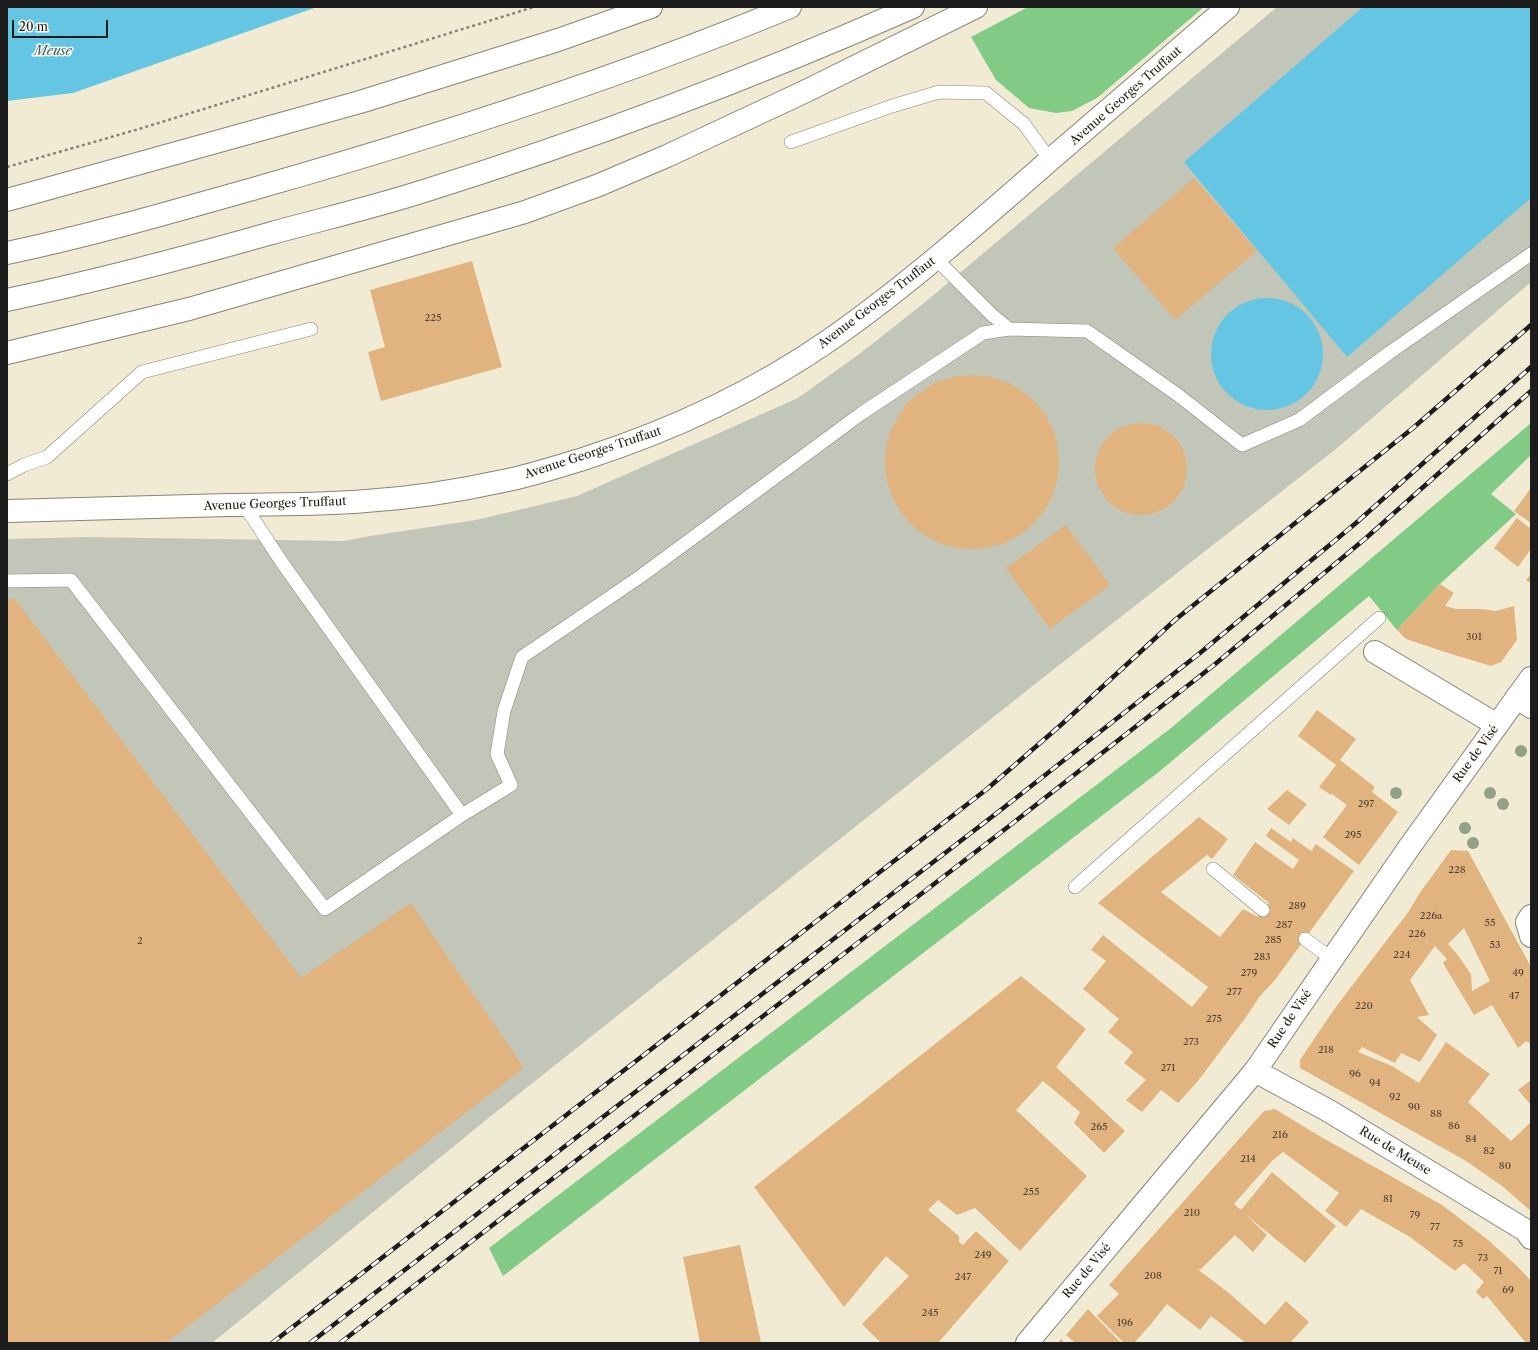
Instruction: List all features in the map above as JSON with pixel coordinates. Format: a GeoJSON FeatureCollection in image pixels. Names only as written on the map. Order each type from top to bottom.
{"type":"FeatureCollection","features":[{"type":"Feature","properties":{"kind":"main road"},"geometry":{"type":"LineString","coordinates":[[7,200],[360,102],[558,40],[650,7]]}},
{"type":"Feature","properties":{"kind":"main road"},"geometry":{"type":"LineString","coordinates":[[7,253],[48,244],[178,210],[408,144],[513,110],[619,73],[718,37],[790,7]]}},
{"type":"Feature","properties":{"kind":"main road"},"geometry":{"type":"LineString","coordinates":[[7,300],[69,287],[213,250],[423,192],[663,109],[836,41],[913,7]]}},
{"type":"Feature","properties":{"kind":"main road"},"geometry":{"type":"LineString","coordinates":[[7,353],[189,308],[532,209],[599,185],[667,156],[804,92],[976,7]]}},
{"type":"Feature","properties":{"kind":"main road","name":"Avenue Georges Truffaut"},"geometry":{"type":"LineString","coordinates":[[7,511],[366,502],[459,490],[514,479],[561,466],[616,448],[674,426],[728,400],[770,377],[828,341],[884,300],[936,259],[1228,7]]}},
{"type":"Feature","properties":{"kind":"main road"},"geometry":{"type":"LineString","coordinates":[[1375,652],[1497,725]]}},
{"type":"Feature","properties":{"kind":"main road","name":"Rue de Visé"},"geometry":{"type":"LineString","coordinates":[[1027,1343],[1255,1070],[1408,849],[1497,725],[1524,702],[1531,678]]}},
{"type":"Feature","properties":{"kind":"main road","name":"Rue de Meuse"},"geometry":{"type":"LineString","coordinates":[[1255,1070],[1329,1111],[1453,1186],[1525,1230],[1531,1238]]}},
{"type":"Feature","properties":{"kind":"lane"},"geometry":{"type":"LineString","coordinates":[[791,142],[892,106],[939,92],[986,93],[1024,124],[1050,160]]}},
{"type":"Feature","properties":{"kind":"lane"},"geometry":{"type":"LineString","coordinates":[[7,581],[71,580],[325,909],[462,815],[511,785],[497,754],[504,711],[522,657],[641,576],[862,413],[983,333],[1009,329],[1087,331],[1178,395],[1242,445],[1299,420],[1389,353],[1531,254]]}},
{"type":"Feature","properties":{"kind":"lane"},"geometry":{"type":"LineString","coordinates":[[936,259],[992,315],[1009,329]]}},
{"type":"Feature","properties":{"kind":"lane"},"geometry":{"type":"LineString","coordinates":[[7,474],[24,464],[47,457],[142,372],[311,330]]}},
{"type":"Feature","properties":{"kind":"lane"},"geometry":{"type":"LineString","coordinates":[[244,505],[287,570],[462,815]]}},
{"type":"Feature","properties":{"kind":"lane"},"geometry":{"type":"LineString","coordinates":[[1075,887],[1379,618]]}},
{"type":"Feature","properties":{"kind":"lane"},"geometry":{"type":"LineString","coordinates":[[1213,869],[1263,910]]}},
{"type":"Feature","properties":{"kind":"lane"},"geometry":{"type":"LineString","coordinates":[[1304,940],[1332,959]]}},
{"type":"Feature","properties":{"kind":"path"},"geometry":{"type":"LineString","coordinates":[[7,167],[534,7]]}},
{"type":"Feature","properties":{"kind":"shaded area"},"geometry":{"type":"Polygon","coordinates":[[[1277,7],[1531,7],[1531,282],[1336,449],[1054,669],[491,1116],[212,1343],[7,1343],[7,539],[86,537],[344,541],[476,520],[577,496],[798,398],[862,352],[924,303],[1277,7]]]}},
{"type":"Feature","properties":{"kind":"green space"},"geometry":{"type":"Polygon","coordinates":[[[1028,7],[1204,7],[1097,98],[1072,111],[1056,113],[1029,108],[996,80],[971,37],[1028,7]]]}},
{"type":"Feature","properties":{"kind":"green space"},"geometry":{"type":"Polygon","coordinates":[[[1531,423],[1531,455],[1491,494],[1516,514],[1440,584],[1397,630],[1369,596],[1160,771],[503,1276],[489,1248],[1171,728],[1531,423]]]}},
{"type":"Feature","properties":{"kind":"water","name":"Meuse"},"geometry":{"type":"Polygon","coordinates":[[[7,7],[317,7],[73,93],[7,101],[7,7]]]}},
{"type":"Feature","properties":{"kind":"water"},"geometry":{"type":"Polygon","coordinates":[[[1363,7],[1531,7],[1531,198],[1347,357],[1184,162],[1363,7]]]}},
{"type":"Feature","properties":{"kind":"water"},"geometry":{"type":"Polygon","coordinates":[[[1267,298],[1289,302],[1307,314],[1319,332],[1323,354],[1319,376],[1307,394],[1289,406],[1267,410],[1245,406],[1227,394],[1215,376],[1211,354],[1215,332],[1227,314],[1245,302],[1267,298]]]}},
{"type":"Feature","properties":{"kind":"building"},"geometry":{"type":"Polygon","coordinates":[[[1194,178],[1257,251],[1175,320],[1113,248],[1194,178]]]}},
{"type":"Feature","properties":{"kind":"building"},"geometry":{"type":"Polygon","coordinates":[[[472,261],[502,367],[381,401],[368,352],[385,347],[370,290],[472,261]]]}},
{"type":"Feature","properties":{"kind":"building"},"geometry":{"type":"Polygon","coordinates":[[[981,375],[1005,381],[1021,389],[1034,400],[1045,413],[1053,429],[1058,445],[1058,479],[1053,495],[1045,511],[1034,524],[1021,535],[997,546],[981,549],[963,549],[947,546],[923,535],[910,524],[899,511],[891,495],[886,479],[885,453],[888,437],[899,413],[910,400],[923,389],[939,381],[955,376],[981,375]]]}},
{"type":"Feature","properties":{"kind":"building"},"geometry":{"type":"Polygon","coordinates":[[[1141,423],[1159,426],[1174,436],[1184,451],[1187,469],[1184,487],[1174,502],[1159,512],[1141,515],[1123,512],[1108,502],[1098,487],[1095,469],[1098,451],[1108,436],[1123,426],[1141,423]]]}},
{"type":"Feature","properties":{"kind":"building"},"geometry":{"type":"Polygon","coordinates":[[[1531,488],[1531,523],[1514,511],[1531,488]]]}},
{"type":"Feature","properties":{"kind":"building"},"geometry":{"type":"Polygon","coordinates":[[[1517,518],[1531,529],[1531,549],[1518,567],[1494,548],[1517,518]]]}},
{"type":"Feature","properties":{"kind":"building"},"geometry":{"type":"Polygon","coordinates":[[[1066,525],[1110,585],[1050,629],[1006,568],[1066,525]]]}},
{"type":"Feature","properties":{"kind":"building"},"geometry":{"type":"Polygon","coordinates":[[[1531,574],[1531,583],[1526,580],[1531,574]]]}},
{"type":"Feature","properties":{"kind":"building"},"geometry":{"type":"Polygon","coordinates":[[[1440,584],[1454,593],[1445,606],[1456,609],[1482,609],[1496,611],[1514,606],[1517,640],[1501,662],[1491,666],[1445,652],[1406,639],[1397,630],[1440,584]]]}},
{"type":"Feature","properties":{"kind":"building"},"geometry":{"type":"Polygon","coordinates":[[[7,599],[15,599],[301,978],[411,903],[524,1068],[166,1343],[7,1343],[7,599]]]}},
{"type":"Feature","properties":{"kind":"building"},"geometry":{"type":"Polygon","coordinates":[[[1317,710],[1356,739],[1340,760],[1375,787],[1372,792],[1398,812],[1359,865],[1323,837],[1347,805],[1319,787],[1336,765],[1298,736],[1317,710]]]}},
{"type":"Feature","properties":{"kind":"building"},"geometry":{"type":"Polygon","coordinates":[[[1287,790],[1307,804],[1289,825],[1267,809],[1287,790]]]}},
{"type":"Feature","properties":{"kind":"building"},"geometry":{"type":"Polygon","coordinates":[[[1199,817],[1228,839],[1212,859],[1207,855],[1161,892],[1220,937],[1243,909],[1258,917],[1269,903],[1233,875],[1255,842],[1293,869],[1299,860],[1266,836],[1271,828],[1291,842],[1293,838],[1311,851],[1316,844],[1354,871],[1275,980],[1260,996],[1198,1081],[1178,1103],[1161,1090],[1142,1112],[1126,1100],[1146,1080],[1124,1063],[1133,1052],[1108,1032],[1119,1019],[1083,989],[1106,961],[1091,950],[1103,935],[1192,1007],[1208,987],[1098,903],[1199,817]]]}},
{"type":"Feature","properties":{"kind":"building"},"geometry":{"type":"Polygon","coordinates":[[[1451,850],[1468,851],[1531,967],[1531,1044],[1526,1041],[1518,1048],[1492,1005],[1474,1015],[1443,963],[1447,959],[1435,946],[1410,980],[1429,1015],[1417,1017],[1437,1035],[1420,1062],[1401,1053],[1395,1063],[1362,1047],[1358,1052],[1392,1066],[1419,1083],[1446,1042],[1490,1074],[1468,1102],[1511,1141],[1531,1122],[1531,1211],[1502,1186],[1466,1161],[1300,1068],[1300,1060],[1335,1008],[1409,911],[1419,894],[1451,850]],[[1464,928],[1448,944],[1471,974],[1472,991],[1490,981],[1464,928]]]}},
{"type":"Feature","properties":{"kind":"building"},"geometry":{"type":"Polygon","coordinates":[[[1021,976],[1086,1029],[1056,1067],[1125,1131],[1104,1153],[1074,1123],[1080,1112],[1043,1081],[1016,1110],[1087,1176],[1020,1251],[975,1208],[957,1215],[938,1200],[928,1210],[959,1236],[959,1242],[963,1245],[976,1231],[1009,1261],[938,1343],[881,1343],[862,1324],[909,1276],[886,1256],[844,1307],[754,1187],[1021,976]]]}},
{"type":"Feature","properties":{"kind":"building"},"geometry":{"type":"Polygon","coordinates":[[[1531,1080],[1531,1105],[1518,1090],[1531,1080]]]}},
{"type":"Feature","properties":{"kind":"building"},"geometry":{"type":"Polygon","coordinates":[[[1275,1109],[1316,1134],[1442,1205],[1487,1239],[1517,1266],[1531,1281],[1531,1343],[1526,1343],[1487,1296],[1483,1299],[1476,1292],[1484,1282],[1464,1263],[1455,1271],[1410,1237],[1361,1209],[1346,1227],[1325,1211],[1339,1193],[1283,1152],[1272,1161],[1234,1204],[1241,1210],[1272,1172],[1336,1226],[1305,1263],[1245,1214],[1267,1235],[1253,1252],[1235,1235],[1200,1270],[1196,1268],[1229,1293],[1265,1325],[1286,1301],[1309,1322],[1290,1343],[1246,1343],[1211,1316],[1200,1330],[1167,1304],[1134,1343],[1124,1343],[1097,1316],[1119,1294],[1109,1285],[1264,1111],[1275,1109]]]}},
{"type":"Feature","properties":{"kind":"building"},"geometry":{"type":"Polygon","coordinates":[[[740,1245],[761,1343],[700,1343],[683,1257],[740,1245]]]}},
{"type":"Feature","properties":{"kind":"building"},"geometry":{"type":"Polygon","coordinates":[[[1088,1309],[1121,1343],[1075,1343],[1066,1335],[1088,1309]]]}},
{"type":"Feature","properties":{"kind":"building"},"geometry":{"type":"Polygon","coordinates":[[[1061,1339],[1065,1343],[1058,1343],[1061,1339]]]}},
{"type":"Feature","properties":{"kind":"railway"},"geometry":{"type":"LineString","coordinates":[[272,1343],[987,789],[1062,724],[1175,620],[1413,428],[1531,325]]}},
{"type":"Feature","properties":{"kind":"railway"},"geometry":{"type":"LineString","coordinates":[[310,1343],[1002,809],[1200,653],[1356,523],[1531,367]]}},
{"type":"Feature","properties":{"kind":"railway"},"geometry":{"type":"LineString","coordinates":[[340,1343],[1013,823],[1214,665],[1366,538],[1531,391]]}}]}
